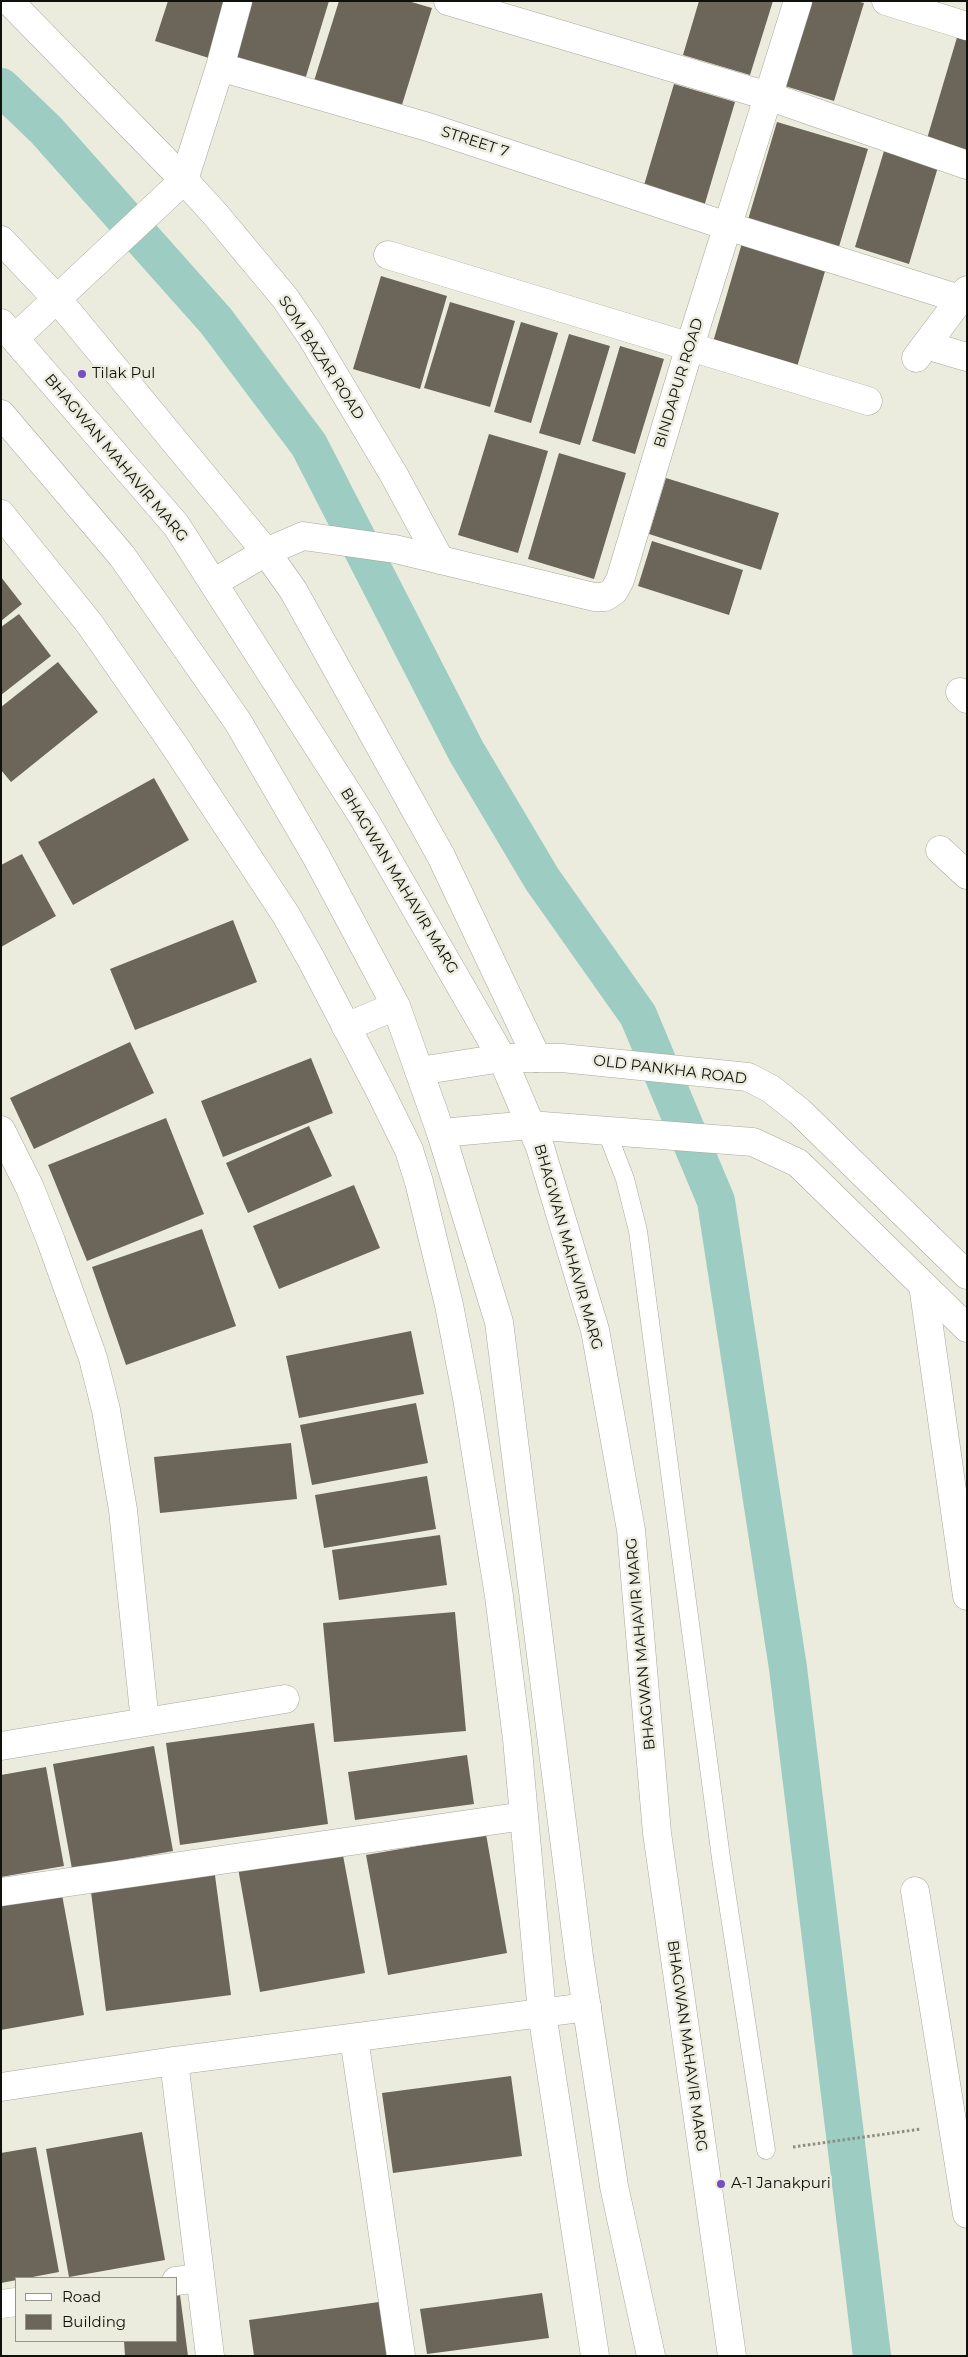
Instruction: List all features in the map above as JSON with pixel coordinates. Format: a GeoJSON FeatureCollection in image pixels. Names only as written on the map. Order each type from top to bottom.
{"type":"FeatureCollection","features":[{"type":"Feature","properties":{"kind":"street","name":"SOM BAZAR ROAD"},"geometry":{"type":"LineString","coordinates":[[9,1],[175,189],[215,214],[284,298],[311,336],[394,475],[440,560]]}},
{"type":"Feature","properties":{"kind":"street"},"geometry":{"type":"LineString","coordinates":[[8,330],[56,299],[175,189],[220,67],[238,1]]}},
{"type":"Feature","properties":{"kind":"street"},"geometry":{"type":"LineString","coordinates":[[448,1],[768,96],[967,165]]}},
{"type":"Feature","properties":{"kind":"street","name":"BINDAPUR ROAD"},"geometry":{"type":"LineString","coordinates":[[440,560],[594,597],[605,597],[614,591],[620,580],[690,346],[798,1]]}},
{"type":"Feature","properties":{"kind":"street"},"geometry":{"type":"LineString","coordinates":[[886,1],[967,26]]}},
{"type":"Feature","properties":{"kind":"street","name":"STREET 7"},"geometry":{"type":"LineString","coordinates":[[220,67],[428,127],[727,226],[964,294]]}},
{"type":"Feature","properties":{"kind":"street"},"geometry":{"type":"LineString","coordinates":[[1,240],[56,299],[266,552],[293,590],[441,856],[537,1058]]}},
{"type":"Feature","properties":{"kind":"street"},"geometry":{"type":"LineString","coordinates":[[388,255],[868,401]]}},
{"type":"Feature","properties":{"kind":"street"},"geometry":{"type":"LineString","coordinates":[[964,294],[921,351],[967,357]]}},
{"type":"Feature","properties":{"kind":"street","name":"BHAGWAN MAHAVIR MARG"},"geometry":{"type":"LineString","coordinates":[[8,330],[176,525],[363,817],[502,1058],[540,1147],[595,1330],[632,1530],[657,1833],[732,2356]]}},
{"type":"Feature","properties":{"kind":"street"},"geometry":{"type":"LineString","coordinates":[[1,414],[122,556],[238,722],[316,856],[396,1006],[441,1133],[499,1322],[587,2007],[614,2186],[651,2356]]}},
{"type":"Feature","properties":{"kind":"street"},"geometry":{"type":"LineString","coordinates":[[1,514],[89,623],[172,742],[286,915],[346,1026],[409,1150],[434,1240],[467,1398],[499,1596],[524,1816],[542,2013],[595,2356]]}},
{"type":"Feature","properties":{"kind":"street"},"geometry":{"type":"LineString","coordinates":[[213,583],[266,552],[303,536],[394,548],[440,560]]}},
{"type":"Feature","properties":{"kind":"street"},"geometry":{"type":"LineString","coordinates":[[940,850],[967,875]]}},
{"type":"Feature","properties":{"kind":"street"},"geometry":{"type":"LineString","coordinates":[[346,1026],[396,1006]]}},
{"type":"Feature","properties":{"kind":"street","name":"OLD PANKHA ROAD"},"geometry":{"type":"LineString","coordinates":[[418,1071],[502,1058],[562,1058],[748,1077],[771,1089],[800,1112],[967,1275]]}},
{"type":"Feature","properties":{"kind":"street"},"geometry":{"type":"LineString","coordinates":[[441,1133],[530,1124],[753,1142],[798,1163],[967,1328]]}},
{"type":"Feature","properties":{"kind":"street"},"geometry":{"type":"LineString","coordinates":[[1,1130],[30,1188],[51,1241],[93,1358],[106,1410],[123,1510],[145,1722]]}},
{"type":"Feature","properties":{"kind":"street"},"geometry":{"type":"LineString","coordinates":[[923,1285],[967,1596]]}},
{"type":"Feature","properties":{"kind":"street"},"geometry":{"type":"LineString","coordinates":[[1,1746],[285,1699]]}},
{"type":"Feature","properties":{"kind":"street"},"geometry":{"type":"LineString","coordinates":[[1,1892],[524,1816]]}},
{"type":"Feature","properties":{"kind":"street"},"geometry":{"type":"LineString","coordinates":[[915,1891],[959,2124],[967,2214]]}},
{"type":"Feature","properties":{"kind":"street"},"geometry":{"type":"LineString","coordinates":[[1,2087],[174,2061],[587,2007]]}},
{"type":"Feature","properties":{"kind":"street"},"geometry":{"type":"LineString","coordinates":[[354,2038],[401,2356]]}},
{"type":"Feature","properties":{"kind":"street"},"geometry":{"type":"LineString","coordinates":[[174,2061],[188,2280],[210,2356]]}},
{"type":"Feature","properties":{"kind":"street"},"geometry":{"type":"LineString","coordinates":[[1,2304],[15,2302]]}},
{"type":"Feature","properties":{"kind":"lane"},"geometry":{"type":"LineString","coordinates":[[606,1130],[625,1179],[638,1231],[721,1858],[766,2150]]}},
{"type":"Feature","properties":{"kind":"path"},"geometry":{"type":"LineString","coordinates":[[819,2143],[959,2124]]}},
{"type":"Feature","properties":{"kind":"building"},"geometry":{"type":"Polygon","coordinates":[[[168,1],[230,1],[212,59],[155,41],[168,1]]]}},
{"type":"Feature","properties":{"kind":"building"},"geometry":{"type":"Polygon","coordinates":[[[246,1],[329,1],[304,83],[228,60],[246,1]]]}},
{"type":"Feature","properties":{"kind":"building"},"geometry":{"type":"Polygon","coordinates":[[[339,1],[408,1],[432,8],[401,108],[314,81],[339,1]]]}},
{"type":"Feature","properties":{"kind":"building"},"geometry":{"type":"Polygon","coordinates":[[[699,1],[773,1],[750,75],[683,55],[699,1]]]}},
{"type":"Feature","properties":{"kind":"building"},"geometry":{"type":"Polygon","coordinates":[[[811,1],[856,1],[864,3],[834,101],[785,86],[811,1]]]}},
{"type":"Feature","properties":{"kind":"building"},"geometry":{"type":"Polygon","coordinates":[[[958,34],[967,37],[967,154],[926,142],[958,34]]]}},
{"type":"Feature","properties":{"kind":"building"},"geometry":{"type":"Polygon","coordinates":[[[674,84],[735,102],[703,210],[642,192],[674,84]]]}},
{"type":"Feature","properties":{"kind":"building"},"geometry":{"type":"Polygon","coordinates":[[[777,122],[868,149],[838,250],[747,223],[777,122]]]}},
{"type":"Feature","properties":{"kind":"building"},"geometry":{"type":"Polygon","coordinates":[[[884,151],[938,167],[909,264],[855,247],[884,151]]]}},
{"type":"Feature","properties":{"kind":"building"},"geometry":{"type":"Polygon","coordinates":[[[742,243],[826,268],[797,367],[713,342],[742,243]]]}},
{"type":"Feature","properties":{"kind":"building"},"geometry":{"type":"Polygon","coordinates":[[[381,276],[447,296],[420,389],[353,369],[381,276]]]}},
{"type":"Feature","properties":{"kind":"building"},"geometry":{"type":"Polygon","coordinates":[[[450,302],[515,321],[490,407],[424,388],[450,302]]]}},
{"type":"Feature","properties":{"kind":"building"},"geometry":{"type":"Polygon","coordinates":[[[521,322],[558,333],[531,423],[494,412],[521,322]]]}},
{"type":"Feature","properties":{"kind":"building"},"geometry":{"type":"Polygon","coordinates":[[[569,334],[610,346],[580,445],[539,433],[569,334]]]}},
{"type":"Feature","properties":{"kind":"building"},"geometry":{"type":"Polygon","coordinates":[[[620,346],[664,359],[635,454],[592,441],[620,346]]]}},
{"type":"Feature","properties":{"kind":"building"},"geometry":{"type":"Polygon","coordinates":[[[489,434],[548,451],[518,553],[458,535],[489,434]]]}},
{"type":"Feature","properties":{"kind":"building"},"geometry":{"type":"Polygon","coordinates":[[[559,453],[626,473],[594,579],[528,559],[559,453]]]}},
{"type":"Feature","properties":{"kind":"building"},"geometry":{"type":"Polygon","coordinates":[[[666,478],[779,513],[761,570],[649,534],[666,478]]]}},
{"type":"Feature","properties":{"kind":"building"},"geometry":{"type":"Polygon","coordinates":[[[652,541],[743,570],[729,615],[638,586],[652,541]]]}},
{"type":"Feature","properties":{"kind":"building"},"geometry":{"type":"Polygon","coordinates":[[[1,577],[22,604],[1,621],[1,577]]]}},
{"type":"Feature","properties":{"kind":"building"},"geometry":{"type":"Polygon","coordinates":[[[19,614],[51,656],[1,695],[1,627],[19,614]]]}},
{"type":"Feature","properties":{"kind":"building"},"geometry":{"type":"Polygon","coordinates":[[[58,662],[98,712],[11,782],[1,770],[1,707],[58,662]]]}},
{"type":"Feature","properties":{"kind":"building"},"geometry":{"type":"Polygon","coordinates":[[[154,778],[189,840],[73,905],[38,842],[154,778]]]}},
{"type":"Feature","properties":{"kind":"building"},"geometry":{"type":"Polygon","coordinates":[[[22,854],[56,916],[1,947],[1,865],[22,854]]]}},
{"type":"Feature","properties":{"kind":"building"},"geometry":{"type":"Polygon","coordinates":[[[233,920],[257,982],[135,1030],[110,969],[233,920]]]}},
{"type":"Feature","properties":{"kind":"building"},"geometry":{"type":"Polygon","coordinates":[[[130,1042],[154,1093],[34,1149],[10,1098],[130,1042]]]}},
{"type":"Feature","properties":{"kind":"building"},"geometry":{"type":"Polygon","coordinates":[[[311,1058],[333,1113],[223,1157],[201,1101],[311,1058]]]}},
{"type":"Feature","properties":{"kind":"building"},"geometry":{"type":"Polygon","coordinates":[[[166,1118],[204,1214],[87,1261],[48,1165],[166,1118]]]}},
{"type":"Feature","properties":{"kind":"building"},"geometry":{"type":"Polygon","coordinates":[[[309,1126],[332,1176],[248,1213],[226,1163],[309,1126]]]}},
{"type":"Feature","properties":{"kind":"building"},"geometry":{"type":"Polygon","coordinates":[[[354,1185],[380,1248],[279,1289],[253,1226],[354,1185]]]}},
{"type":"Feature","properties":{"kind":"building"},"geometry":{"type":"Polygon","coordinates":[[[202,1229],[236,1326],[126,1365],[92,1267],[202,1229]]]}},
{"type":"Feature","properties":{"kind":"building"},"geometry":{"type":"Polygon","coordinates":[[[411,1331],[424,1394],[299,1418],[286,1356],[411,1331]]]}},
{"type":"Feature","properties":{"kind":"building"},"geometry":{"type":"Polygon","coordinates":[[[416,1403],[428,1463],[312,1485],[300,1425],[416,1403]]]}},
{"type":"Feature","properties":{"kind":"building"},"geometry":{"type":"Polygon","coordinates":[[[291,1443],[297,1499],[160,1513],[154,1457],[291,1443]]]}},
{"type":"Feature","properties":{"kind":"building"},"geometry":{"type":"Polygon","coordinates":[[[427,1476],[436,1529],[324,1548],[315,1495],[427,1476]]]}},
{"type":"Feature","properties":{"kind":"building"},"geometry":{"type":"Polygon","coordinates":[[[440,1535],[447,1585],[339,1600],[332,1550],[440,1535]]]}},
{"type":"Feature","properties":{"kind":"building"},"geometry":{"type":"Polygon","coordinates":[[[455,1612],[466,1731],[334,1742],[323,1623],[455,1612]]]}},
{"type":"Feature","properties":{"kind":"building"},"geometry":{"type":"Polygon","coordinates":[[[314,1723],[328,1824],[180,1845],[166,1743],[314,1723]]]}},
{"type":"Feature","properties":{"kind":"building"},"geometry":{"type":"Polygon","coordinates":[[[154,1746],[173,1851],[72,1869],[53,1764],[154,1746]]]}},
{"type":"Feature","properties":{"kind":"building"},"geometry":{"type":"Polygon","coordinates":[[[467,1755],[474,1804],[355,1820],[348,1772],[467,1755]]]}},
{"type":"Feature","properties":{"kind":"building"},"geometry":{"type":"Polygon","coordinates":[[[46,1767],[64,1866],[1,1877],[1,1775],[46,1767]]]}},
{"type":"Feature","properties":{"kind":"building"},"geometry":{"type":"Polygon","coordinates":[[[486,1834],[507,1953],[388,1975],[366,1855],[486,1834]]]}},
{"type":"Feature","properties":{"kind":"building"},"geometry":{"type":"Polygon","coordinates":[[[342,1850],[365,1973],[260,1992],[238,1868],[342,1850]]]}},
{"type":"Feature","properties":{"kind":"building"},"geometry":{"type":"Polygon","coordinates":[[[214,1868],[231,1995],[106,2011],[90,1884],[214,1868]]]}},
{"type":"Feature","properties":{"kind":"building"},"geometry":{"type":"Polygon","coordinates":[[[61,1889],[84,2015],[1,2030],[1,1899],[61,1889]]]}},
{"type":"Feature","properties":{"kind":"building"},"geometry":{"type":"Polygon","coordinates":[[[511,2076],[522,2156],[393,2173],[382,2093],[511,2076]]]}},
{"type":"Feature","properties":{"kind":"building"},"geometry":{"type":"Polygon","coordinates":[[[142,2132],[165,2260],[69,2277],[46,2149],[142,2132]]]}},
{"type":"Feature","properties":{"kind":"building"},"geometry":{"type":"Polygon","coordinates":[[[36,2147],[59,2272],[33,2277],[15,2277],[15,2280],[1,2283],[1,2153],[36,2147]]]}},
{"type":"Feature","properties":{"kind":"building"},"geometry":{"type":"Polygon","coordinates":[[[542,2293],[549,2338],[427,2354],[420,2309],[542,2293]]]}},
{"type":"Feature","properties":{"kind":"building"},"geometry":{"type":"Polygon","coordinates":[[[180,2295],[188,2356],[125,2356],[124,2342],[178,2342],[178,2296],[180,2295]]]}},
{"type":"Feature","properties":{"kind":"building"},"geometry":{"type":"Polygon","coordinates":[[[379,2302],[387,2356],[254,2356],[249,2320],[379,2302]]]}},
{"type":"Feature","properties":{"kind":"waterway"},"geometry":{"type":"LineString","coordinates":[[1,87],[46,130],[216,321],[309,445],[466,751],[542,879],[638,1015],[716,1201],[788,1668],[872,2356]]}},
{"type":"Feature","properties":{"kind":"place","name":"Tilak Pul"},"geometry":{"type":"Point","coordinates":[82,374]}},
{"type":"Feature","properties":{"kind":"place","name":"A-1 Janakpuri"},"geometry":{"type":"Point","coordinates":[721,2184]}}]}
